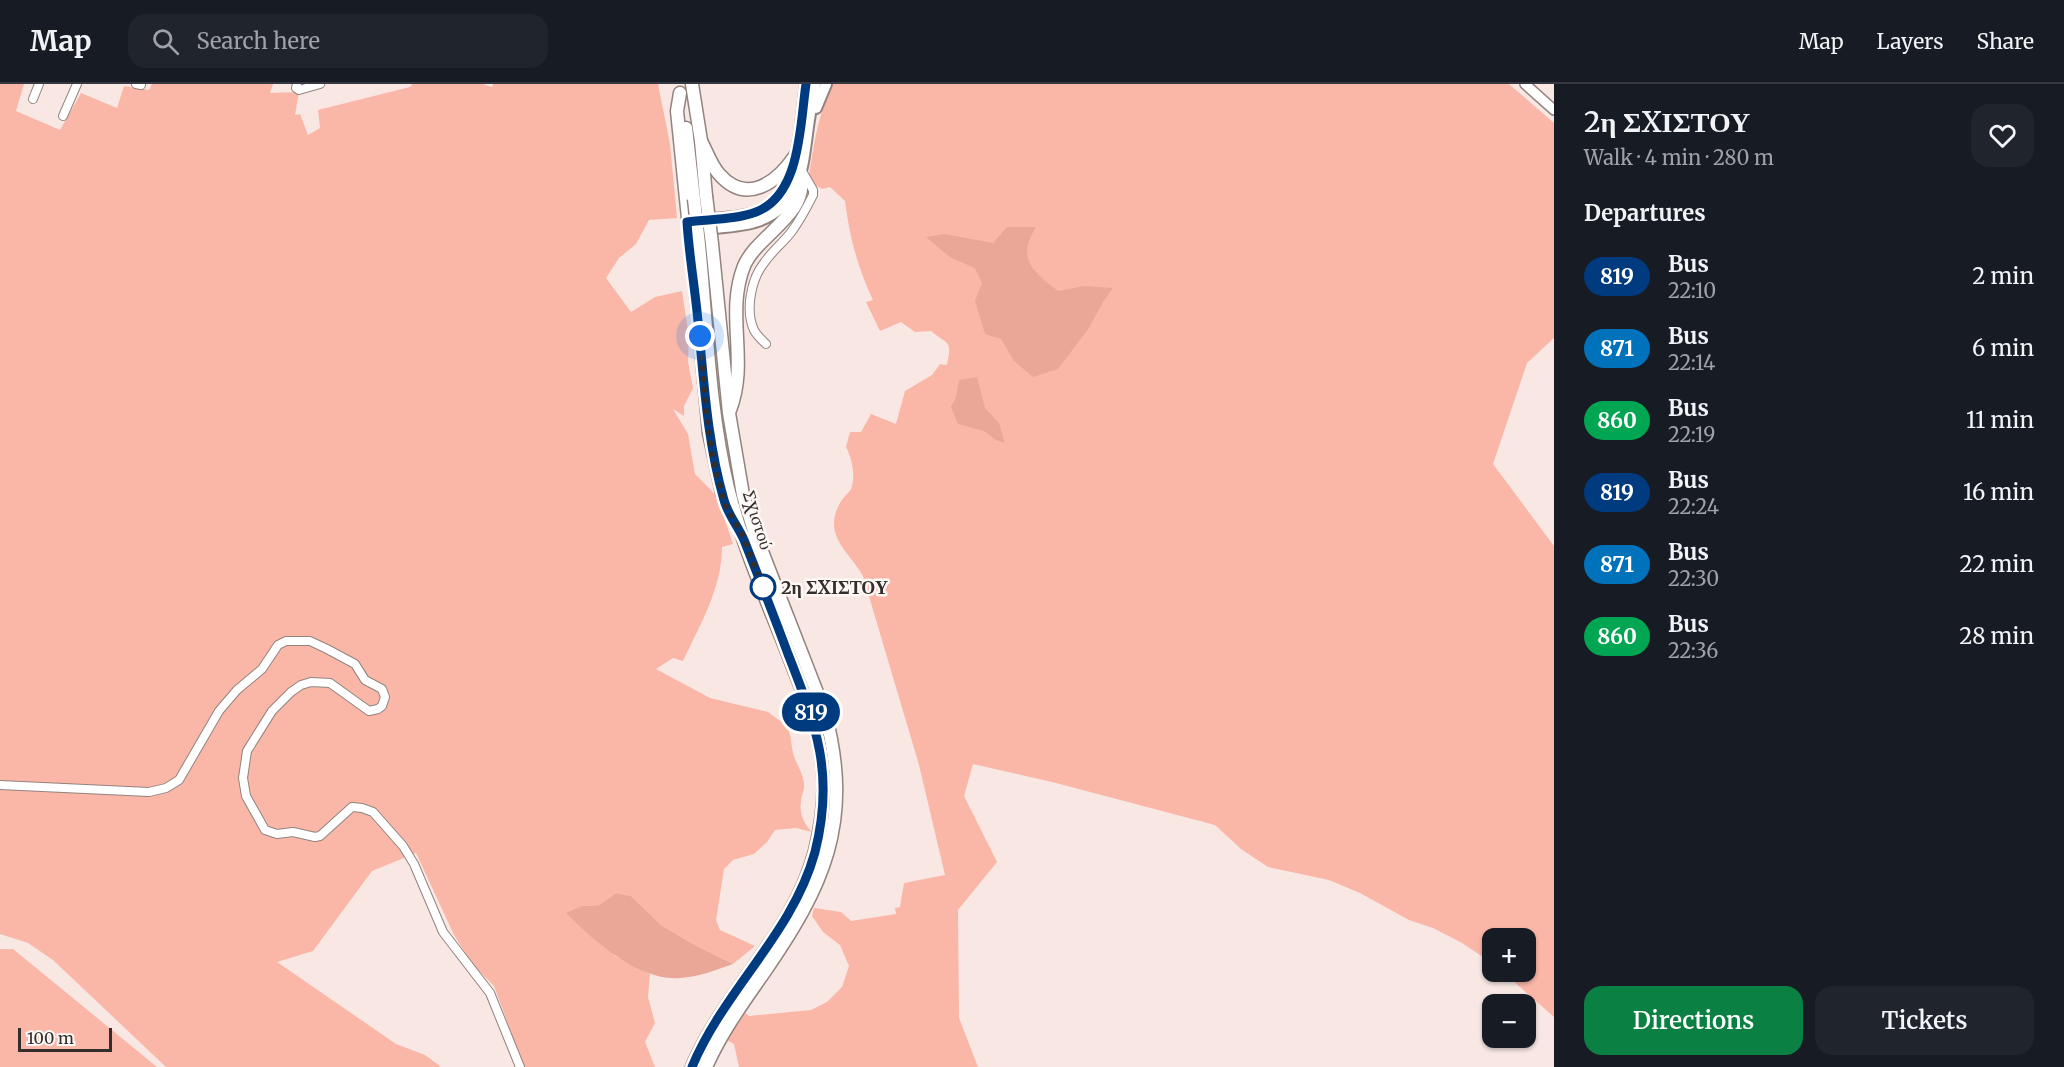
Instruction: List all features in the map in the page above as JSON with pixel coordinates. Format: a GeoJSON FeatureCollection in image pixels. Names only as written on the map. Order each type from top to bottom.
{"type":"FeatureCollection","features":[{"type":"Feature","properties":{"kind":"main road","name":"Σχιστού"},"geometry":{"type":"LineString","coordinates":[[692,84],[701,141],[700,197]]}},
{"type":"Feature","properties":{"kind":"main road"},"geometry":{"type":"LineString","coordinates":[[687,226],[757,212],[768,206],[782,192],[787,184],[795,156],[806,84]]}},
{"type":"Feature","properties":{"kind":"main road"},"geometry":{"type":"LineString","coordinates":[[729,413],[739,376],[735,308],[738,282],[753,249],[797,204],[803,189],[801,174],[815,84]]}},
{"type":"Feature","properties":{"kind":"main road"},"geometry":{"type":"LineString","coordinates":[[808,125],[826,84]]}},
{"type":"Feature","properties":{"kind":"main road","name":"Σχιστού"},"geometry":{"type":"LineString","coordinates":[[680,89],[700,197],[736,459],[747,508],[827,721],[835,762],[836,806],[828,852],[814,892],[797,925],[721,1035],[706,1067]]}},
{"type":"Feature","properties":{"kind":"main road"},"geometry":{"type":"LineString","coordinates":[[680,89],[676,111],[713,460],[725,504],[742,534]]}},
{"type":"Feature","properties":{"kind":"main road"},"geometry":{"type":"LineString","coordinates":[[701,141],[721,176],[727,182],[740,188],[756,189],[770,184],[795,156]]}},
{"type":"Feature","properties":{"kind":"main road"},"geometry":{"type":"LineString","coordinates":[[687,226],[744,224],[760,220],[778,210],[789,199],[801,174]]}},
{"type":"Feature","properties":{"kind":"main road","name":"Σχιστού"},"geometry":{"type":"LineString","coordinates":[[692,1067],[710,1029],[774,936],[802,887],[815,850],[823,805],[822,763],[813,717],[742,534],[728,486],[718,433],[705,244]]}},
{"type":"Feature","properties":{"kind":"street"},"geometry":{"type":"LineString","coordinates":[[33,99],[39,84]]}},
{"type":"Feature","properties":{"kind":"street"},"geometry":{"type":"LineString","coordinates":[[63,116],[77,84]]}},
{"type":"Feature","properties":{"kind":"street"},"geometry":{"type":"LineString","coordinates":[[297,84],[296,88],[299,90],[320,84]]}},
{"type":"Feature","properties":{"kind":"street"},"geometry":{"type":"LineString","coordinates":[[1525,84],[1554,110]]}},
{"type":"Feature","properties":{"kind":"street"},"geometry":{"type":"LineString","coordinates":[[766,344],[754,332],[751,319],[753,288],[760,268],[795,227],[813,195],[813,190],[801,174]]}},
{"type":"Feature","properties":{"kind":"street"},"geometry":{"type":"LineString","coordinates":[[0,785],[148,792],[166,788],[183,775],[219,711],[237,690],[262,669],[278,645],[286,641],[310,641],[327,648],[356,664],[365,680],[379,686],[384,693],[384,702],[378,709],[369,711],[330,683],[311,682],[296,688],[272,711],[247,751],[243,778],[246,796],[262,826],[277,834],[293,832],[320,836],[351,807],[367,809],[378,818],[409,855],[447,939],[490,993],[520,1067]]}},
{"type":"Feature","properties":{"kind":"shaded area"},"geometry":{"type":"Polygon","coordinates":[[[0,84],[24,84],[16,111],[60,130],[81,93],[117,108],[124,86],[149,90],[152,84],[273,84],[270,93],[299,92],[295,115],[300,114],[308,135],[320,128],[318,110],[410,87],[412,84],[483,84],[492,87],[493,84],[658,84],[670,144],[677,218],[649,220],[636,244],[619,258],[606,278],[631,312],[655,297],[682,291],[689,337],[688,362],[693,388],[684,406],[684,416],[673,409],[688,434],[695,474],[718,500],[733,544],[722,547],[714,592],[683,661],[673,658],[656,669],[710,698],[768,712],[780,721],[783,720],[789,730],[794,756],[803,780],[801,814],[812,832],[796,828],[775,830],[767,842],[754,854],[733,860],[724,869],[716,920],[720,930],[755,946],[733,964],[661,925],[631,896],[616,893],[599,905],[582,906],[615,956],[650,974],[648,997],[655,1023],[645,1042],[655,1067],[524,1067],[494,986],[473,965],[454,935],[416,853],[372,871],[313,951],[277,962],[396,1044],[425,1055],[439,1067],[166,1067],[53,960],[28,943],[0,934],[0,84]]]}},
{"type":"Feature","properties":{"kind":"shaded area"},"geometry":{"type":"Polygon","coordinates":[[[833,84],[1509,84],[1554,123],[1554,338],[1527,363],[1493,464],[1554,546],[1554,1017],[1536,1001],[1536,994],[1528,994],[1514,982],[1536,982],[1536,928],[1482,928],[1482,956],[1433,928],[1409,920],[1360,893],[1329,880],[1268,867],[1241,849],[1215,825],[1056,783],[973,764],[964,796],[997,862],[958,910],[959,1018],[978,1067],[739,1067],[734,1044],[725,1039],[744,1012],[749,1016],[811,1010],[827,1002],[842,987],[849,966],[840,945],[823,932],[812,916],[814,908],[841,912],[851,921],[896,914],[895,908],[900,907],[904,883],[945,875],[919,765],[863,576],[840,544],[834,522],[835,514],[850,490],[853,479],[853,468],[846,447],[850,432],[861,432],[871,414],[896,424],[905,391],[932,375],[940,364],[947,365],[949,347],[945,341],[931,331],[915,332],[901,322],[880,331],[866,302],[873,300],[855,252],[845,201],[830,187],[822,189],[808,181],[814,143],[833,84]]]}},
{"type":"Feature","properties":{"kind":"shaded area"},"geometry":{"type":"Polygon","coordinates":[[[1007,227],[1036,227],[1027,248],[1030,264],[1058,291],[1084,286],[1113,288],[1089,328],[1058,369],[1033,377],[1014,361],[1001,339],[985,334],[975,301],[982,283],[975,268],[951,258],[926,237],[944,234],[993,243],[1007,227]]]}},
{"type":"Feature","properties":{"kind":"shaded area"},"geometry":{"type":"Polygon","coordinates":[[[977,377],[985,408],[999,423],[1005,443],[996,440],[984,431],[958,424],[951,407],[956,397],[959,380],[977,377]]]}},
{"type":"Feature","properties":{"kind":"shaded area"},"geometry":{"type":"Polygon","coordinates":[[[616,893],[631,896],[661,925],[733,964],[707,973],[680,978],[649,973],[617,957],[566,913],[582,906],[599,905],[616,893]]]}},
{"type":"Feature","properties":{"kind":"shaded area"},"geometry":{"type":"Polygon","coordinates":[[[0,949],[13,949],[157,1067],[0,1067],[0,949]]]}},
{"type":"Feature","properties":{"kind":"bus line","name":"819"},"geometry":{"type":"LineString","coordinates":[[692,1067],[710,1029],[774,936],[802,887],[810,868],[820,828],[823,781],[819,741],[813,717],[742,534],[725,504],[713,460],[687,222],[742,216],[757,212],[773,202],[782,192],[791,175],[806,84]]}},
{"type":"Feature","properties":{"kind":"place","name":"2η ΣΧΙΣΤΟΥ"},"geometry":{"type":"Point","coordinates":[763,587]}},
{"type":"Feature","properties":{"kind":"route"},"geometry":{"type":"LineString","coordinates":[[700,336],[713,460],[725,504],[742,534],[763,587]]}}]}
